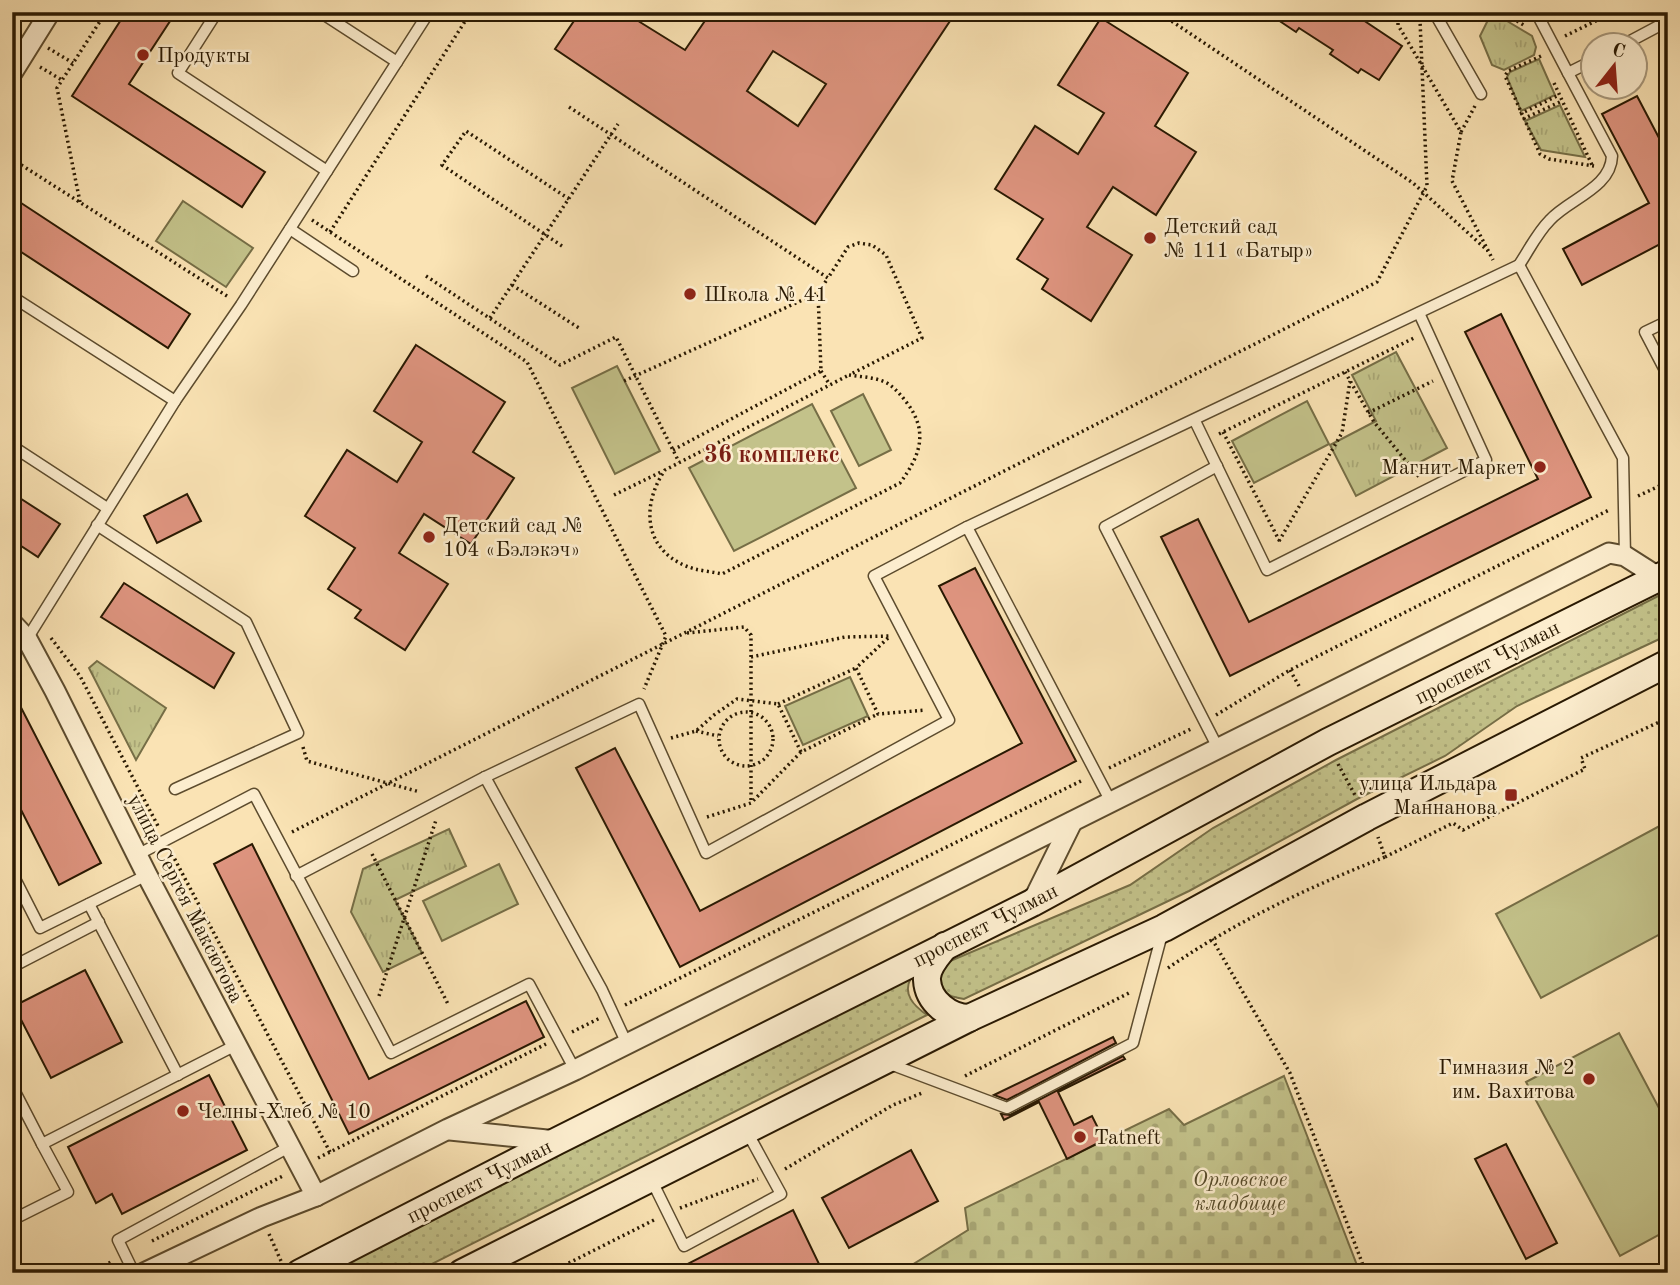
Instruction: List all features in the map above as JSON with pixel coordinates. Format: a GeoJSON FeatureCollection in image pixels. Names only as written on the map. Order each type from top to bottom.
{"type":"FeatureCollection","features":[{"type":"Feature","properties":{"kind":"main road","name":"проспект Чулман"},"geometry":{"type":"LineString","coordinates":[[300,1273],[557,1140],[1032,903],[1328,742],[1663,575]]}},
{"type":"Feature","properties":{"kind":"main road"},"geometry":{"type":"LineString","coordinates":[[462,1273],[969,1018],[1164,928],[1367,817],[1668,663]]}},
{"type":"Feature","properties":{"kind":"main road"},"geometry":{"type":"LineString","coordinates":[[945,946],[932,961],[926,981],[944,1011],[958,1018],[969,1018]]}},
{"type":"Feature","properties":{"kind":"street"},"geometry":{"type":"LineString","coordinates":[[12,73],[50,12]]}},
{"type":"Feature","properties":{"kind":"street"},"geometry":{"type":"LineString","coordinates":[[144,1273],[262,1217],[316,1196],[448,1129],[575,1070],[1609,553],[1626,556],[1663,575]]}},
{"type":"Feature","properties":{"kind":"street","name":"улица Сергея Максютова"},"geometry":{"type":"LineString","coordinates":[[12,623],[27,639],[147,875],[316,1196]]}},
{"type":"Feature","properties":{"kind":"street"},"geometry":{"type":"LineString","coordinates":[[1032,903],[1072,822]]}},
{"type":"Feature","properties":{"kind":"street"},"geometry":{"type":"LineString","coordinates":[[448,1129],[557,1140]]}},
{"type":"Feature","properties":{"kind":"lane"},"geometry":{"type":"LineString","coordinates":[[217,12],[178,73],[327,171]]}},
{"type":"Feature","properties":{"kind":"lane"},"geometry":{"type":"LineString","coordinates":[[320,12],[397,62]]}},
{"type":"Feature","properties":{"kind":"lane"},"geometry":{"type":"LineString","coordinates":[[27,639],[175,401],[241,305],[429,12]]}},
{"type":"Feature","properties":{"kind":"lane"},"geometry":{"type":"LineString","coordinates":[[296,876],[485,776],[639,704],[706,853],[949,720],[874,576],[967,527],[1519,265],[1552,218],[1600,182],[1610,169],[1612,156],[1536,12]]}},
{"type":"Feature","properties":{"kind":"lane"},"geometry":{"type":"LineString","coordinates":[[1436,15],[1480,94]]}},
{"type":"Feature","properties":{"kind":"lane"},"geometry":{"type":"LineString","coordinates":[[1647,32],[1668,21]]}},
{"type":"Feature","properties":{"kind":"lane"},"geometry":{"type":"LineString","coordinates":[[1568,73],[1578,68]]}},
{"type":"Feature","properties":{"kind":"lane"},"geometry":{"type":"LineString","coordinates":[[290,229],[353,271]]}},
{"type":"Feature","properties":{"kind":"lane"},"geometry":{"type":"LineString","coordinates":[[1519,265],[1623,458],[1626,556]]}},
{"type":"Feature","properties":{"kind":"lane"},"geometry":{"type":"LineString","coordinates":[[12,312],[19,301],[175,401]]}},
{"type":"Feature","properties":{"kind":"lane"},"geometry":{"type":"LineString","coordinates":[[1195,421],[1267,570],[1486,460],[1419,313]]}},
{"type":"Feature","properties":{"kind":"lane"},"geometry":{"type":"LineString","coordinates":[[1668,321],[1644,332],[1668,377]]}},
{"type":"Feature","properties":{"kind":"lane"},"geometry":{"type":"LineString","coordinates":[[12,446],[107,508]]}},
{"type":"Feature","properties":{"kind":"lane"},"geometry":{"type":"LineString","coordinates":[[1217,466],[1105,527],[1219,748]]}},
{"type":"Feature","properties":{"kind":"lane"},"geometry":{"type":"LineString","coordinates":[[97,525],[246,622],[298,733],[175,789]]}},
{"type":"Feature","properties":{"kind":"lane"},"geometry":{"type":"LineString","coordinates":[[967,527],[1111,802]]}},
{"type":"Feature","properties":{"kind":"lane"},"geometry":{"type":"LineString","coordinates":[[485,776],[627,1044]]}},
{"type":"Feature","properties":{"kind":"lane"},"geometry":{"type":"LineString","coordinates":[[137,855],[254,794],[391,1053],[529,984],[575,1070]]}},
{"type":"Feature","properties":{"kind":"lane"},"geometry":{"type":"LineString","coordinates":[[12,873],[40,928],[147,875]]}},
{"type":"Feature","properties":{"kind":"lane"},"geometry":{"type":"LineString","coordinates":[[89,904],[178,1075]]}},
{"type":"Feature","properties":{"kind":"lane"},"geometry":{"type":"LineString","coordinates":[[12,967],[99,922]]}},
{"type":"Feature","properties":{"kind":"lane"},"geometry":{"type":"LineString","coordinates":[[883,1061],[1007,1108],[1133,1044],[1164,928]]}},
{"type":"Feature","properties":{"kind":"lane"},"geometry":{"type":"LineString","coordinates":[[42,1144],[236,1045]]}},
{"type":"Feature","properties":{"kind":"lane"},"geometry":{"type":"LineString","coordinates":[[12,1086],[68,1192],[12,1220]]}},
{"type":"Feature","properties":{"kind":"lane"},"geometry":{"type":"LineString","coordinates":[[650,1178],[684,1246],[781,1194],[746,1129]]}},
{"type":"Feature","properties":{"kind":"lane"},"geometry":{"type":"LineString","coordinates":[[134,1273],[118,1240],[289,1147]]}},
{"type":"Feature","properties":{"kind":"path"},"geometry":{"type":"LineString","coordinates":[[80,202],[57,89],[106,12]]}},
{"type":"Feature","properties":{"kind":"path"},"geometry":{"type":"LineString","coordinates":[[320,249],[471,12]]}},
{"type":"Feature","properties":{"kind":"path"},"geometry":{"type":"LineString","coordinates":[[1158,12],[1413,183],[1488,251],[1452,181],[1461,132],[1480,94]]}},
{"type":"Feature","properties":{"kind":"path"},"geometry":{"type":"LineString","coordinates":[[1398,12],[1398,25],[1461,132]]}},
{"type":"Feature","properties":{"kind":"path"},"geometry":{"type":"LineString","coordinates":[[277,839],[1377,282],[1427,186],[1420,12]]}},
{"type":"Feature","properties":{"kind":"path"},"geometry":{"type":"LineString","coordinates":[[1436,15],[1475,12]]}},
{"type":"Feature","properties":{"kind":"path"},"geometry":{"type":"LineString","coordinates":[[44,46],[73,64]]}},
{"type":"Feature","properties":{"kind":"path"},"geometry":{"type":"LineString","coordinates":[[1556,49],[1508,71],[1505,76],[1522,116],[1542,156],[1610,169]]}},
{"type":"Feature","properties":{"kind":"path"},"geometry":{"type":"LineString","coordinates":[[1541,56],[1545,66]]}},
{"type":"Feature","properties":{"kind":"path"},"geometry":{"type":"LineString","coordinates":[[1550,76],[1600,182]]}},
{"type":"Feature","properties":{"kind":"path"},"geometry":{"type":"LineString","coordinates":[[1542,107],[1559,95]]}},
{"type":"Feature","properties":{"kind":"path"},"geometry":{"type":"LineString","coordinates":[[1522,116],[1562,101]]}},
{"type":"Feature","properties":{"kind":"path"},"geometry":{"type":"LineString","coordinates":[[569,107],[828,278]]}},
{"type":"Feature","properties":{"kind":"path"},"geometry":{"type":"LineString","coordinates":[[490,318],[618,124]]}},
{"type":"Feature","properties":{"kind":"path"},"geometry":{"type":"LineString","coordinates":[[562,246],[442,165],[466,131],[569,199]]}},
{"type":"Feature","properties":{"kind":"path"},"geometry":{"type":"LineString","coordinates":[[12,159],[241,305]]}},
{"type":"Feature","properties":{"kind":"path"},"geometry":{"type":"LineString","coordinates":[[300,213],[527,362],[666,636]]}},
{"type":"Feature","properties":{"kind":"path"},"geometry":{"type":"LineString","coordinates":[[614,495],[922,338],[886,255],[872,245],[859,243],[848,247],[818,293],[625,382]]}},
{"type":"Feature","properties":{"kind":"path"},"geometry":{"type":"LineString","coordinates":[[426,276],[560,365],[616,337],[679,462]]}},
{"type":"Feature","properties":{"kind":"path"},"geometry":{"type":"LineString","coordinates":[[512,285],[579,328]]}},
{"type":"Feature","properties":{"kind":"path"},"geometry":{"type":"LineString","coordinates":[[818,293],[821,371],[830,385]]}},
{"type":"Feature","properties":{"kind":"path"},"geometry":{"type":"LineString","coordinates":[[1205,441],[1427,331]]}},
{"type":"Feature","properties":{"kind":"path"},"geometry":{"type":"LineString","coordinates":[[673,450],[821,371]]}},
{"type":"Feature","properties":{"kind":"path"},"geometry":{"type":"LineString","coordinates":[[1345,372],[1368,413],[1429,489]]}},
{"type":"Feature","properties":{"kind":"path"},"geometry":{"type":"LineString","coordinates":[[1368,413],[1447,374]]}},
{"type":"Feature","properties":{"kind":"path"},"geometry":{"type":"LineString","coordinates":[[664,470],[650,499],[649,520],[655,541],[673,559],[693,569],[722,574],[900,483],[914,465],[920,442],[915,414],[888,384],[872,378],[849,375]]}},
{"type":"Feature","properties":{"kind":"path"},"geometry":{"type":"LineString","coordinates":[[1279,541],[1342,433],[1350,381]]}},
{"type":"Feature","properties":{"kind":"path"},"geometry":{"type":"LineString","coordinates":[[1223,432],[1288,559]]}},
{"type":"Feature","properties":{"kind":"path"},"geometry":{"type":"LineString","coordinates":[[89,1273],[612,1012],[1204,722],[1290,670],[1668,482]]}},
{"type":"Feature","properties":{"kind":"path"},"geometry":{"type":"LineString","coordinates":[[38,620],[80,676],[330,1152]]}},
{"type":"Feature","properties":{"kind":"path"},"geometry":{"type":"LineString","coordinates":[[666,636],[744,627],[751,635],[751,803]]}},
{"type":"Feature","properties":{"kind":"path"},"geometry":{"type":"LineString","coordinates":[[639,704],[666,636]]}},
{"type":"Feature","properties":{"kind":"path"},"geometry":{"type":"LineString","coordinates":[[656,743],[696,731],[737,699],[778,704],[856,668],[890,636],[845,637],[751,657]]}},
{"type":"Feature","properties":{"kind":"path"},"geometry":{"type":"LineString","coordinates":[[856,668],[878,714]]}},
{"type":"Feature","properties":{"kind":"path"},"geometry":{"type":"LineString","coordinates":[[692,822],[751,803],[801,752],[878,714],[923,712],[942,703]]}},
{"type":"Feature","properties":{"kind":"path"},"geometry":{"type":"LineString","coordinates":[[778,704],[801,752]]}},
{"type":"Feature","properties":{"kind":"path"},"geometry":{"type":"LineString","coordinates":[[738,712],[751,712],[759,714],[767,721],[774,742],[763,760],[743,766],[724,756],[718,736],[721,725],[728,717],[738,712]]}},
{"type":"Feature","properties":{"kind":"path"},"geometry":{"type":"LineString","coordinates":[[550,1273],[690,1203],[782,1170],[894,1105],[980,1070],[1112,1003],[1150,981],[1212,938],[1329,879],[1385,857],[1453,823],[1463,830],[1488,818],[1585,769],[1581,758],[1668,718]]}},
{"type":"Feature","properties":{"kind":"path"},"geometry":{"type":"LineString","coordinates":[[696,731],[718,736]]}},
{"type":"Feature","properties":{"kind":"path"},"geometry":{"type":"LineString","coordinates":[[298,733],[307,761],[443,799],[372,1018]]}},
{"type":"Feature","properties":{"kind":"path"},"geometry":{"type":"LineString","coordinates":[[1336,760],[1357,799]]}},
{"type":"Feature","properties":{"kind":"path"},"geometry":{"type":"LineString","coordinates":[[365,839],[456,1020]]}},
{"type":"Feature","properties":{"kind":"path"},"geometry":{"type":"LineString","coordinates":[[1380,842],[1385,857]]}},
{"type":"Feature","properties":{"kind":"path"},"geometry":{"type":"LineString","coordinates":[[1212,938],[1290,1073],[1366,1273]]}},
{"type":"Feature","properties":{"kind":"green space"},"geometry":{"type":"Polygon","coordinates":[[[1492,12],[1532,36],[1536,47],[1534,55],[1504,70],[1492,65],[1480,36],[1492,12]]]}},
{"type":"Feature","properties":{"kind":"green space"},"geometry":{"type":"Polygon","coordinates":[[[1539,59],[1555,95],[1521,111],[1507,77],[1510,72],[1539,59]]]}},
{"type":"Feature","properties":{"kind":"green space"},"geometry":{"type":"Polygon","coordinates":[[[1560,105],[1585,157],[1541,150],[1525,121],[1560,105]]]}},
{"type":"Feature","properties":{"kind":"green space"},"geometry":{"type":"Polygon","coordinates":[[[183,201],[253,248],[226,287],[156,241],[183,201]]]}},
{"type":"Feature","properties":{"kind":"green space"},"geometry":{"type":"Polygon","coordinates":[[[1396,352],[1447,448],[1356,496],[1330,445],[1376,421],[1352,375],[1396,352]]]}},
{"type":"Feature","properties":{"kind":"green space"},"geometry":{"type":"Polygon","coordinates":[[[617,366],[660,451],[615,474],[572,388],[617,366]]]}},
{"type":"Feature","properties":{"kind":"green space"},"geometry":{"type":"Polygon","coordinates":[[[863,394],[891,450],[859,466],[831,411],[863,394]]]}},
{"type":"Feature","properties":{"kind":"green space"},"geometry":{"type":"Polygon","coordinates":[[[1307,401],[1329,444],[1254,483],[1232,441],[1307,401]]]}},
{"type":"Feature","properties":{"kind":"green space"},"geometry":{"type":"Polygon","coordinates":[[[812,404],[856,488],[734,551],[689,468],[812,404]]]}},
{"type":"Feature","properties":{"kind":"green space"},"geometry":{"type":"Polygon","coordinates":[[[1668,591],[1668,635],[1517,706],[1445,756],[1357,799],[1189,891],[964,999],[951,996],[943,989],[938,972],[943,964],[1130,885],[1213,828],[1336,760],[1668,591]]]}},
{"type":"Feature","properties":{"kind":"green space"},"geometry":{"type":"Polygon","coordinates":[[[97,661],[166,708],[136,760],[89,668],[97,661]]]}},
{"type":"Feature","properties":{"kind":"green space"},"geometry":{"type":"Polygon","coordinates":[[[850,677],[868,716],[803,745],[785,706],[850,677]]]}},
{"type":"Feature","properties":{"kind":"green space"},"geometry":{"type":"Polygon","coordinates":[[[1667,822],[1668,930],[1541,998],[1496,914],[1667,822]]]}},
{"type":"Feature","properties":{"kind":"green space"},"geometry":{"type":"Polygon","coordinates":[[[449,829],[466,866],[395,900],[422,953],[383,972],[351,912],[363,869],[449,829]]]}},
{"type":"Feature","properties":{"kind":"green space"},"geometry":{"type":"Polygon","coordinates":[[[499,864],[518,904],[442,941],[423,901],[499,864]]]}},
{"type":"Feature","properties":{"kind":"green space"},"geometry":{"type":"Polygon","coordinates":[[[911,978],[908,989],[911,999],[927,1015],[414,1273],[323,1273],[911,978]]]}},
{"type":"Feature","properties":{"kind":"green space"},"geometry":{"type":"Polygon","coordinates":[[[1619,1033],[1668,1125],[1668,1230],[1620,1256],[1526,1082],[1619,1033]]]}},
{"type":"Feature","properties":{"kind":"green space","name":"Орловское кладбище"},"geometry":{"type":"Polygon","coordinates":[[[1284,1076],[1360,1273],[899,1273],[968,1230],[965,1208],[1169,1109],[1184,1125],[1284,1076]]]}},
{"type":"Feature","properties":{"kind":"building"},"geometry":{"type":"Polygon","coordinates":[[[126,12],[176,12],[129,84],[265,172],[242,207],[72,96],[126,12]]]}},
{"type":"Feature","properties":{"kind":"building"},"geometry":{"type":"Polygon","coordinates":[[[580,12],[639,12],[635,19],[685,50],[711,12],[956,12],[815,224],[555,49],[580,12]],[[773,51],[747,91],[798,126],[826,84],[773,51]]]}},
{"type":"Feature","properties":{"kind":"building"},"geometry":{"type":"Polygon","coordinates":[[[1266,12],[1351,12],[1402,46],[1379,80],[1361,69],[1358,73],[1330,54],[1333,50],[1299,28],[1296,32],[1266,12]]]}},
{"type":"Feature","properties":{"kind":"building"},"geometry":{"type":"Polygon","coordinates":[[[1101,18],[1188,73],[1155,126],[1196,152],[1156,215],[1113,187],[1087,227],[1132,255],[1091,321],[1042,289],[1048,279],[1017,259],[1043,219],[995,189],[1035,126],[1078,154],[1104,113],[1058,85],[1101,18]]]}},
{"type":"Feature","properties":{"kind":"building"},"geometry":{"type":"Polygon","coordinates":[[[1625,102],[1640,102],[1668,155],[1668,240],[1582,285],[1563,249],[1649,203],[1602,114],[1625,102]]]}},
{"type":"Feature","properties":{"kind":"building"},"geometry":{"type":"Polygon","coordinates":[[[12,197],[190,314],[168,348],[12,246],[12,197]]]}},
{"type":"Feature","properties":{"kind":"building"},"geometry":{"type":"Polygon","coordinates":[[[1501,314],[1591,497],[1230,676],[1161,537],[1198,519],[1249,622],[1538,479],[1465,332],[1501,314]]]}},
{"type":"Feature","properties":{"kind":"building"},"geometry":{"type":"Polygon","coordinates":[[[416,345],[505,402],[473,452],[514,478],[471,544],[424,514],[399,553],[448,584],[405,650],[355,618],[361,610],[328,589],[355,548],[305,516],[347,450],[397,482],[422,442],[374,411],[416,345]]]}},
{"type":"Feature","properties":{"kind":"building"},"geometry":{"type":"Polygon","coordinates":[[[12,493],[60,524],[38,557],[12,540],[12,493]]]}},
{"type":"Feature","properties":{"kind":"building"},"geometry":{"type":"Polygon","coordinates":[[[187,494],[201,521],[157,543],[144,516],[187,494]]]}},
{"type":"Feature","properties":{"kind":"building"},"geometry":{"type":"Polygon","coordinates":[[[975,568],[1076,761],[680,967],[576,768],[615,748],[700,911],[1022,743],[939,586],[975,568]]]}},
{"type":"Feature","properties":{"kind":"building"},"geometry":{"type":"Polygon","coordinates":[[[124,583],[234,653],[214,688],[101,617],[124,583]]]}},
{"type":"Feature","properties":{"kind":"building"},"geometry":{"type":"Polygon","coordinates":[[[12,690],[101,863],[59,885],[12,792],[12,690]]]}},
{"type":"Feature","properties":{"kind":"building"},"geometry":{"type":"Polygon","coordinates":[[[252,844],[369,1079],[526,1001],[544,1037],[349,1134],[214,864],[252,844]]]}},
{"type":"Feature","properties":{"kind":"building"},"geometry":{"type":"Polygon","coordinates":[[[85,970],[122,1042],[51,1078],[14,1006],[85,970]]]}},
{"type":"Feature","properties":{"kind":"building"},"geometry":{"type":"Polygon","coordinates":[[[1113,1037],[1116,1043],[1007,1100],[994,1095],[1113,1037]]]}},
{"type":"Feature","properties":{"kind":"building"},"geometry":{"type":"Polygon","coordinates":[[[1123,1056],[1125,1059],[1058,1092],[1074,1125],[1092,1116],[1104,1140],[1067,1159],[1039,1102],[1004,1120],[1001,1114],[1010,1115],[1123,1056]]]}},
{"type":"Feature","properties":{"kind":"building","name":"Челны-Хлеб № 10"},"geometry":{"type":"Polygon","coordinates":[[[209,1075],[247,1150],[122,1214],[112,1194],[96,1203],[68,1147],[209,1075]]]}},
{"type":"Feature","properties":{"kind":"building"},"geometry":{"type":"Polygon","coordinates":[[[1506,1144],[1557,1243],[1526,1259],[1475,1159],[1506,1144]]]}},
{"type":"Feature","properties":{"kind":"building"},"geometry":{"type":"Polygon","coordinates":[[[911,1150],[938,1201],[849,1248],[822,1198],[911,1150]]]}},
{"type":"Feature","properties":{"kind":"building"},"geometry":{"type":"Polygon","coordinates":[[[793,1210],[820,1266],[807,1273],[670,1273],[793,1210]]]}},
{"type":"Feature","properties":{"kind":"place","name":"Продукты"},"geometry":{"type":"Point","coordinates":[143,55]}},
{"type":"Feature","properties":{"kind":"place","name":"Детский сад № 111 «Батыр»"},"geometry":{"type":"Point","coordinates":[1150,238]}},
{"type":"Feature","properties":{"kind":"place","name":"Школа № 41"},"geometry":{"type":"Point","coordinates":[690,294]}},
{"type":"Feature","properties":{"kind":"place","name":"Магнит Маркет"},"geometry":{"type":"Point","coordinates":[1540,467]}},
{"type":"Feature","properties":{"kind":"place","name":"Детский сад № 104 «Бэлэкэч»"},"geometry":{"type":"Point","coordinates":[429,537]}},
{"type":"Feature","properties":{"kind":"place","name":"улица Ильдара Маннанова"},"geometry":{"type":"Point","coordinates":[1511,795]}},
{"type":"Feature","properties":{"kind":"place","name":"Гимназия № 2 им. Вахитова"},"geometry":{"type":"Point","coordinates":[1589,1079]}},
{"type":"Feature","properties":{"kind":"place","name":"Челны-Хлеб № 10"},"geometry":{"type":"Point","coordinates":[183,1111]}},
{"type":"Feature","properties":{"kind":"place","name":"Tatneft"},"geometry":{"type":"Point","coordinates":[1080,1137]}},
{"type":"Feature","properties":{"kind":"district","name":"36 комплекс"},"geometry":{"type":"Point","coordinates":[772,454]}}]}
